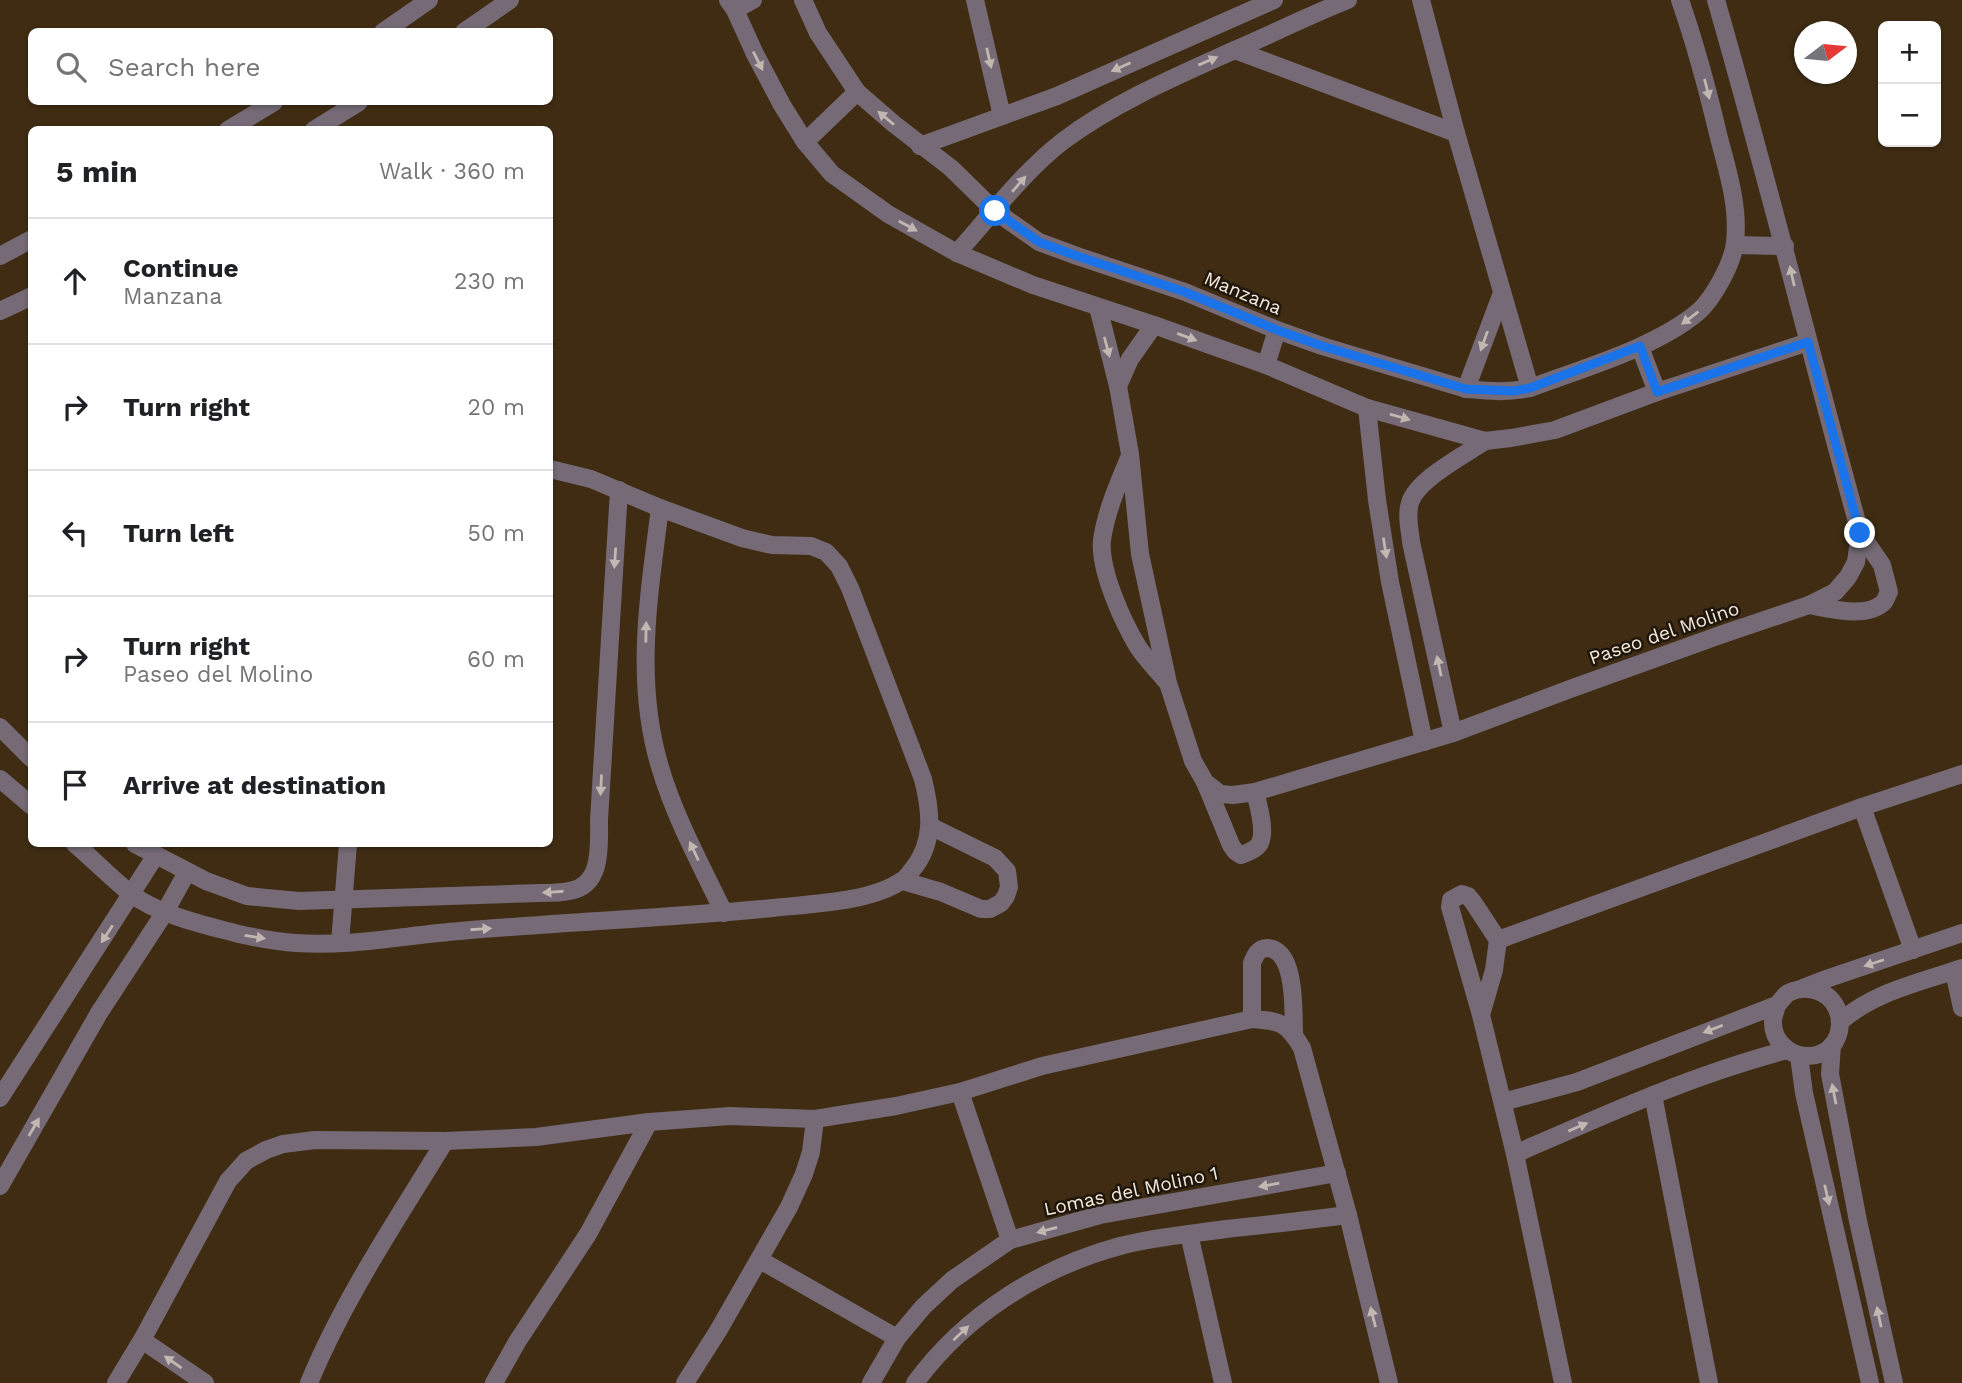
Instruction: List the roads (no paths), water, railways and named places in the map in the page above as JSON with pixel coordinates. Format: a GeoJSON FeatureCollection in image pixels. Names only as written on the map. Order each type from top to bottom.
{"type":"FeatureCollection","features":[{"type":"Feature","properties":{"kind":"street"},"geometry":{"type":"LineString","coordinates":[[389,28],[429,0]]}},
{"type":"Feature","properties":{"kind":"street"},"geometry":{"type":"LineString","coordinates":[[470,28],[510,0]]}},
{"type":"Feature","properties":{"kind":"street"},"geometry":{"type":"LineString","coordinates":[[753,0],[731,5],[771,85],[805,142],[832,174],[888,214],[957,253],[1033,285],[1266,365],[1367,408],[1485,441],[1555,430],[1657,392],[1808,342]]}},
{"type":"Feature","properties":{"kind":"street","name":"Manzana"},"geometry":{"type":"LineString","coordinates":[[803,0],[818,33],[857,92],[951,168],[995,211],[1039,242],[1185,292],[1322,346],[1466,389],[1513,391],[1530,388],[1640,346],[1678,327],[1701,310],[1729,264],[1735,245],[1736,209],[1699,54],[1681,0]]}},
{"type":"Feature","properties":{"kind":"street"},"geometry":{"type":"LineString","coordinates":[[975,0],[1002,116]]}},
{"type":"Feature","properties":{"kind":"street"},"geometry":{"type":"LineString","coordinates":[[957,253],[1031,169],[1063,141],[1105,114],[1198,66],[1348,0]]}},
{"type":"Feature","properties":{"kind":"street"},"geometry":{"type":"LineString","coordinates":[[1422,0],[1456,133],[1530,388]]}},
{"type":"Feature","properties":{"kind":"street","name":"Paseo del Molino"},"geometry":{"type":"LineString","coordinates":[[1205,782],[1220,794],[1255,792],[1453,733],[1595,680],[1810,606],[1835,592],[1848,577],[1856,562],[1860,533],[1785,246],[1716,0]]}},
{"type":"Feature","properties":{"kind":"street"},"geometry":{"type":"LineString","coordinates":[[920,145],[1057,96],[1268,2],[1276,31]]}},
{"type":"Feature","properties":{"kind":"street"},"geometry":{"type":"LineString","coordinates":[[1699,54],[1729,46]]}},
{"type":"Feature","properties":{"kind":"street"},"geometry":{"type":"LineString","coordinates":[[1235,50],[1456,133]]}},
{"type":"Feature","properties":{"kind":"street"},"geometry":{"type":"LineString","coordinates":[[805,142],[857,92]]}},
{"type":"Feature","properties":{"kind":"street"},"geometry":{"type":"LineString","coordinates":[[235,126],[269,105]]}},
{"type":"Feature","properties":{"kind":"street"},"geometry":{"type":"LineString","coordinates":[[320,126],[354,105]]}},
{"type":"Feature","properties":{"kind":"street"},"geometry":{"type":"LineString","coordinates":[[0,256],[28,241]]}},
{"type":"Feature","properties":{"kind":"street"},"geometry":{"type":"LineString","coordinates":[[1735,245],[1785,246]]}},
{"type":"Feature","properties":{"kind":"street"},"geometry":{"type":"LineString","coordinates":[[1466,389],[1502,293]]}},
{"type":"Feature","properties":{"kind":"street"},"geometry":{"type":"LineString","coordinates":[[0,311],[28,298]]}},
{"type":"Feature","properties":{"kind":"street"},"geometry":{"type":"LineString","coordinates":[[1097,307],[1118,386],[1130,454],[1140,554],[1168,683],[1193,761],[1205,782],[1231,845],[1241,855],[1261,843],[1262,828],[1255,792]]}},
{"type":"Feature","properties":{"kind":"street"},"geometry":{"type":"LineString","coordinates":[[1118,386],[1130,359],[1154,325]]}},
{"type":"Feature","properties":{"kind":"street"},"geometry":{"type":"LineString","coordinates":[[1266,365],[1277,330]]}},
{"type":"Feature","properties":{"kind":"street"},"geometry":{"type":"LineString","coordinates":[[1640,346],[1657,392]]}},
{"type":"Feature","properties":{"kind":"street"},"geometry":{"type":"LineString","coordinates":[[1367,408],[1377,500],[1390,582],[1424,742]]}},
{"type":"Feature","properties":{"kind":"street"},"geometry":{"type":"LineString","coordinates":[[1453,733],[1412,542],[1410,503],[1418,489],[1485,441]]}},
{"type":"Feature","properties":{"kind":"street"},"geometry":{"type":"LineString","coordinates":[[1130,454],[1108,514],[1102,542],[1105,573],[1139,648],[1168,683]]}},
{"type":"Feature","properties":{"kind":"street"},"geometry":{"type":"LineString","coordinates":[[78,847],[132,895],[165,912],[241,934],[296,943],[723,913],[857,898],[882,891],[903,881],[926,845],[930,806],[923,779],[850,588],[839,566],[826,552],[811,546],[772,545],[742,538],[591,479],[553,470]]}},
{"type":"Feature","properties":{"kind":"street"},"geometry":{"type":"LineString","coordinates":[[141,847],[205,881],[247,896],[299,901],[572,891],[585,885],[594,874],[599,854],[601,778],[620,490]]}},
{"type":"Feature","properties":{"kind":"street"},"geometry":{"type":"LineString","coordinates":[[1377,500],[1410,503]]}},
{"type":"Feature","properties":{"kind":"street"},"geometry":{"type":"LineString","coordinates":[[660,508],[646,613],[648,708],[659,765],[676,812],[723,913]]}},
{"type":"Feature","properties":{"kind":"street"},"geometry":{"type":"LineString","coordinates":[[1810,606],[1855,612],[1869,610],[1883,603],[1889,592],[1882,565],[1860,533]]}},
{"type":"Feature","properties":{"kind":"street"},"geometry":{"type":"LineString","coordinates":[[0,727],[28,751]]}},
{"type":"Feature","properties":{"kind":"street"},"geometry":{"type":"LineString","coordinates":[[1498,940],[1861,807],[1962,774]]}},
{"type":"Feature","properties":{"kind":"street"},"geometry":{"type":"LineString","coordinates":[[0,779],[28,803]]}},
{"type":"Feature","properties":{"kind":"street"},"geometry":{"type":"LineString","coordinates":[[1861,807],[1913,950]]}},
{"type":"Feature","properties":{"kind":"street"},"geometry":{"type":"LineString","coordinates":[[903,881],[941,892],[981,909],[990,909],[1006,896],[1009,887],[1007,871],[995,858],[930,826]]}},
{"type":"Feature","properties":{"kind":"street"},"geometry":{"type":"LineString","coordinates":[[340,942],[348,847]]}},
{"type":"Feature","properties":{"kind":"street"},"geometry":{"type":"LineString","coordinates":[[0,1097],[156,855]]}},
{"type":"Feature","properties":{"kind":"street"},"geometry":{"type":"LineString","coordinates":[[0,1186],[99,1013],[165,912],[187,872]]}},
{"type":"Feature","properties":{"kind":"street"},"geometry":{"type":"LineString","coordinates":[[1481,1015],[1494,970],[1498,940],[1468,896],[1462,894],[1451,900],[1450,907],[1503,1102],[1563,1383]]}},
{"type":"Feature","properties":{"kind":"street"},"geometry":{"type":"LineString","coordinates":[[1503,1102],[1577,1082],[1777,1005],[1788,993],[1962,933]]}},
{"type":"Feature","properties":{"kind":"street"},"geometry":{"type":"LineString","coordinates":[[1252,1019],[1252,963],[1260,950],[1271,949],[1284,960],[1290,972],[1294,1033]]}},
{"type":"Feature","properties":{"kind":"street"},"geometry":{"type":"LineString","coordinates":[[1841,1021],[1872,999],[1958,970],[1962,1007]]}},
{"type":"Feature","properties":{"kind":"street"},"geometry":{"type":"LineString","coordinates":[[1515,1154],[1723,1068],[1793,1053],[1811,1056],[1823,1053],[1839,1034],[1841,1021],[1838,1007],[1829,996],[1817,990],[1803,988]]}},
{"type":"Feature","properties":{"kind":"street"},"geometry":{"type":"LineString","coordinates":[[1777,1005],[1773,1021],[1776,1037],[1793,1053],[1804,1093],[1870,1383]]}},
{"type":"Feature","properties":{"kind":"street"},"geometry":{"type":"LineString","coordinates":[[116,1383],[228,1181],[246,1161],[283,1144],[314,1140],[445,1141],[536,1137],[649,1122],[730,1116],[815,1119],[896,1107],[960,1092],[1042,1066],[1252,1019],[1278,1021],[1294,1033],[1302,1048],[1348,1215],[1389,1383]]}},
{"type":"Feature","properties":{"kind":"street"},"geometry":{"type":"LineString","coordinates":[[1832,1045],[1832,1087],[1894,1383]]}},
{"type":"Feature","properties":{"kind":"street"},"geometry":{"type":"LineString","coordinates":[[960,1092],[1010,1240]]}},
{"type":"Feature","properties":{"kind":"street"},"geometry":{"type":"LineString","coordinates":[[1653,1095],[1709,1383]]}},
{"type":"Feature","properties":{"kind":"street"},"geometry":{"type":"LineString","coordinates":[[685,1383],[718,1332],[789,1207],[811,1152],[815,1119]]}},
{"type":"Feature","properties":{"kind":"street"},"geometry":{"type":"LineString","coordinates":[[494,1383],[517,1342],[588,1234],[649,1122]]}},
{"type":"Feature","properties":{"kind":"street"},"geometry":{"type":"LineString","coordinates":[[309,1383],[356,1289],[445,1141]]}},
{"type":"Feature","properties":{"kind":"street","name":"Lomas del Molino 1"},"geometry":{"type":"LineString","coordinates":[[871,1383],[897,1338],[923,1307],[952,1280],[1010,1240],[1100,1215],[1336,1173]]}},
{"type":"Feature","properties":{"kind":"street"},"geometry":{"type":"LineString","coordinates":[[915,1383],[961,1332],[1000,1299],[1061,1266],[1121,1246],[1189,1234],[1348,1215]]}},
{"type":"Feature","properties":{"kind":"street"},"geometry":{"type":"LineString","coordinates":[[1189,1234],[1223,1383]]}},
{"type":"Feature","properties":{"kind":"street"},"geometry":{"type":"LineString","coordinates":[[760,1260],[897,1338]]}},
{"type":"Feature","properties":{"kind":"street"},"geometry":{"type":"LineString","coordinates":[[142,1340],[205,1383]]}}]}
